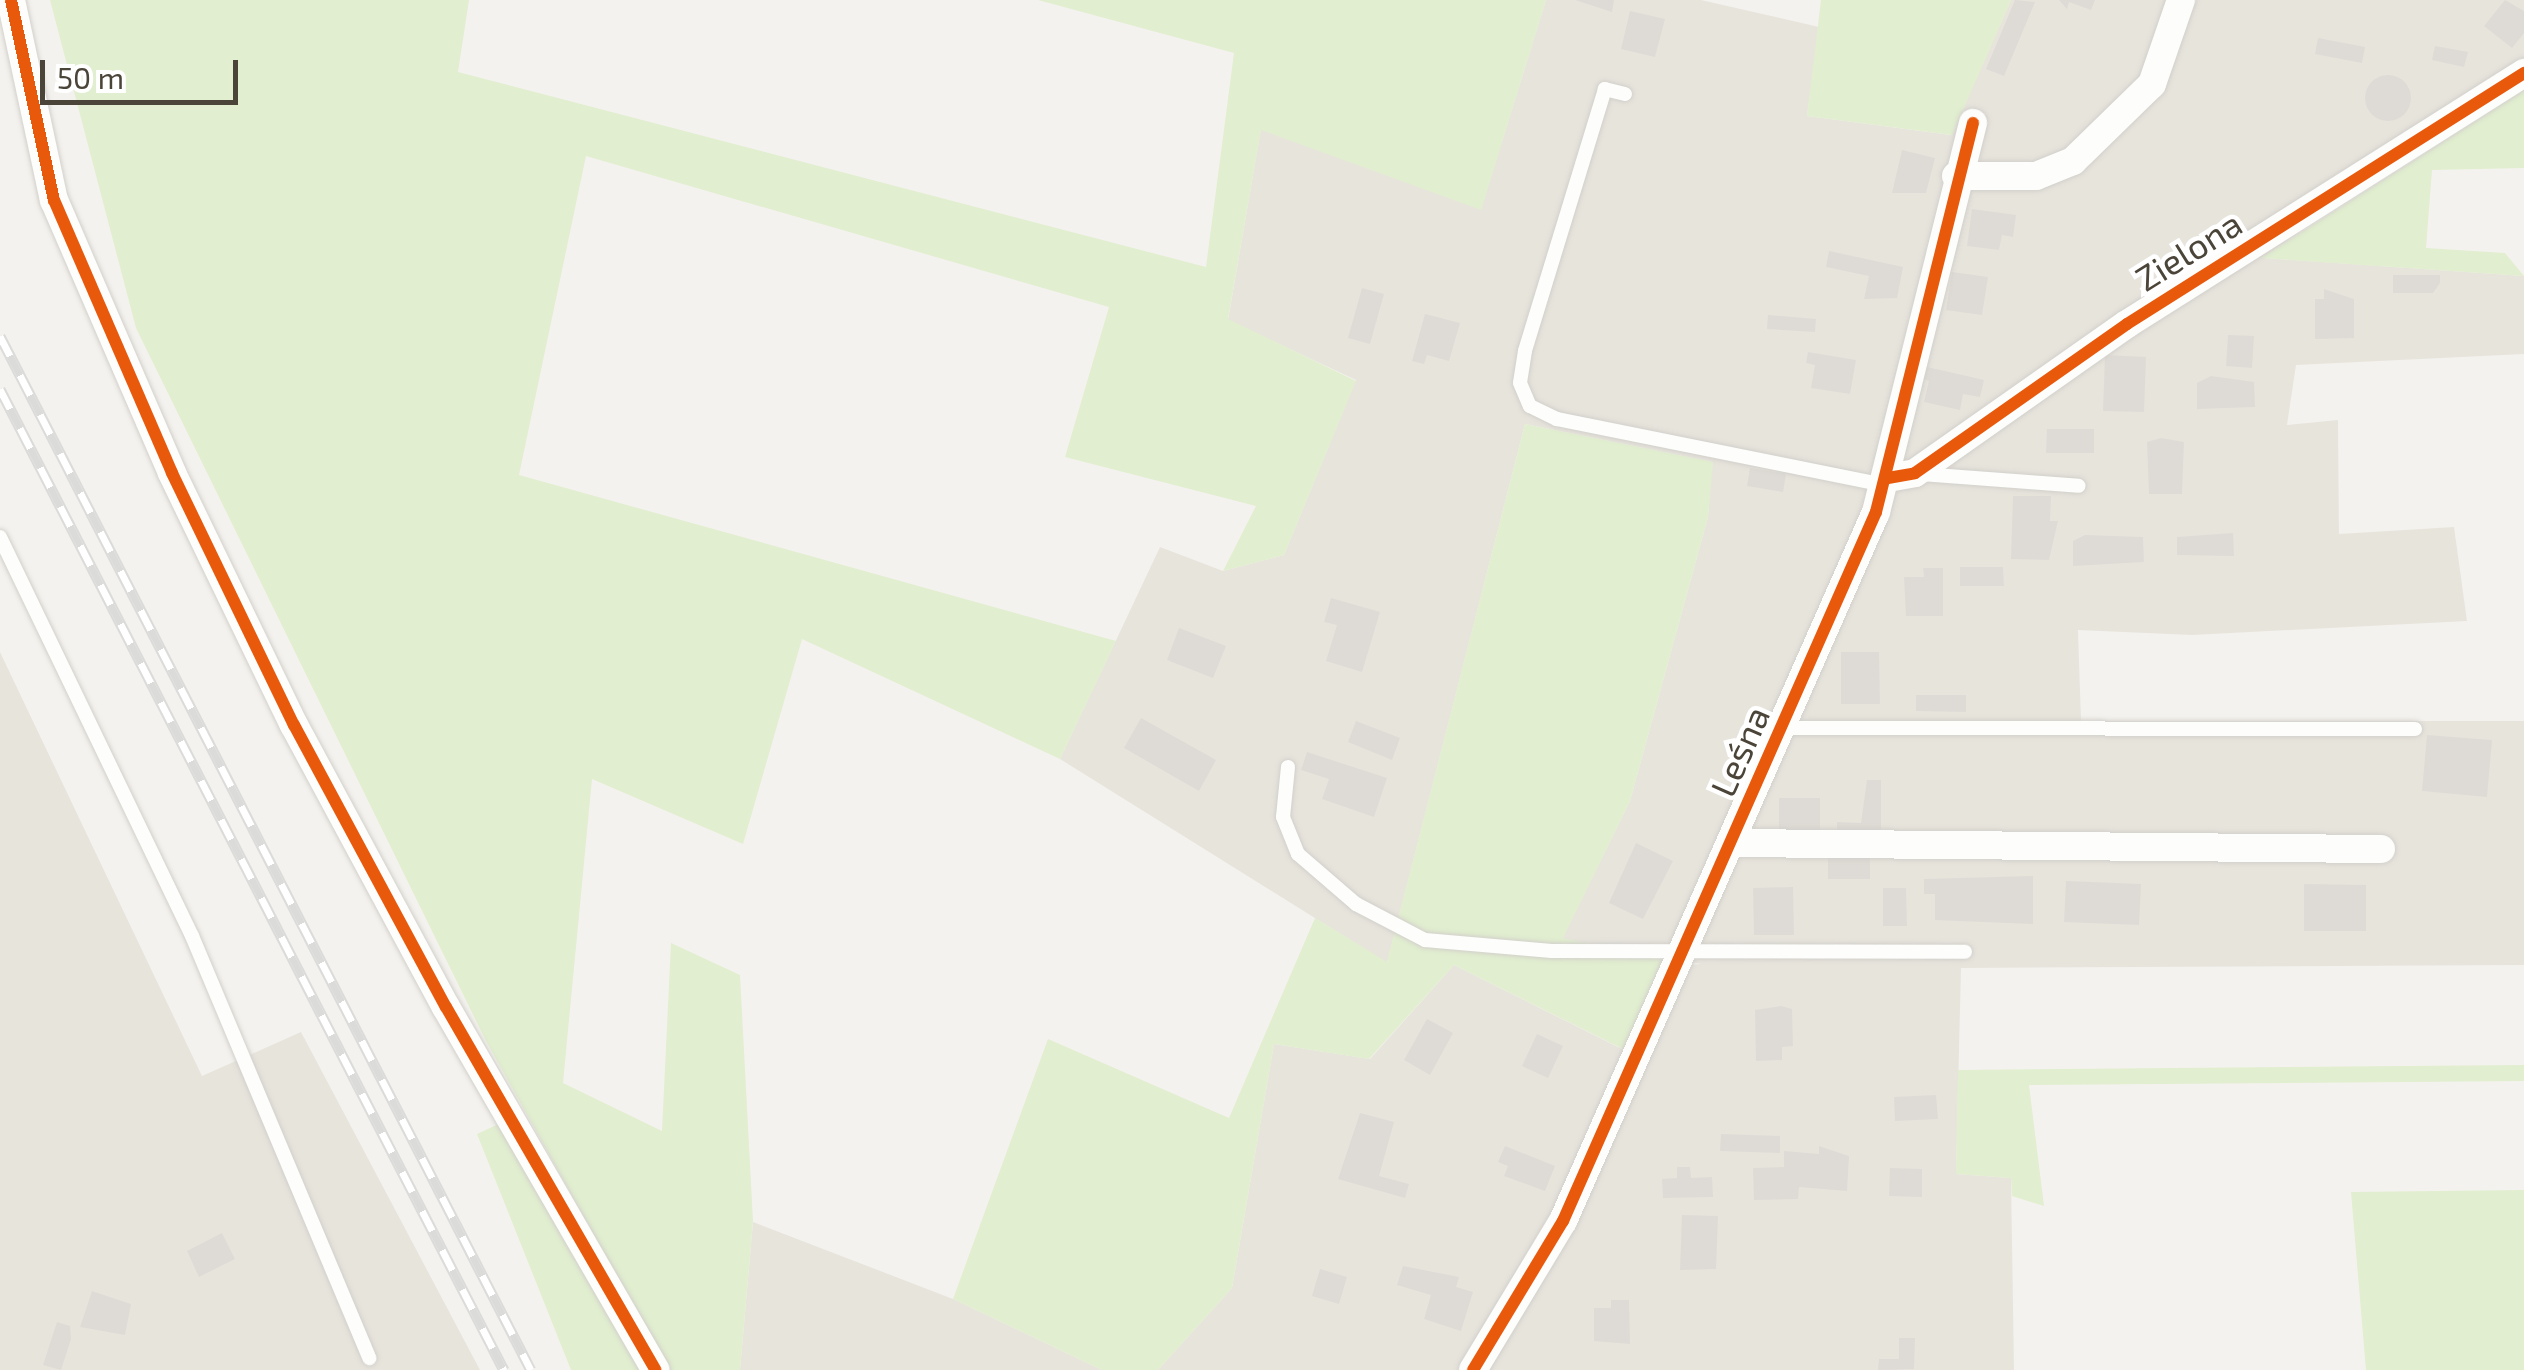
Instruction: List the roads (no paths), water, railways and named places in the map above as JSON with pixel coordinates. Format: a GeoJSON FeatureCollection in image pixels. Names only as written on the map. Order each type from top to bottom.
{"type":"FeatureCollection","features":[{"type":"Feature","properties":{"kind":"street"},"geometry":{"type":"LineString","coordinates":[[11,0],[54,200],[172,474],[294,724],[446,1007],[656,1370]]}},
{"type":"Feature","properties":{"kind":"street"},"geometry":{"type":"LineString","coordinates":[[1956,176],[2050,174],[2072,161],[2152,84],[2180,0]]}},
{"type":"Feature","properties":{"kind":"street","name":"Zielona"},"geometry":{"type":"LineString","coordinates":[[1896,479],[2126,324],[2524,73]]}},
{"type":"Feature","properties":{"kind":"street","name":"Leśna"},"geometry":{"type":"LineString","coordinates":[[1472,1370],[1550,1248],[1896,479],[1956,176],[1972,123]]}},
{"type":"Feature","properties":{"kind":"street","name":"Leśna"},"geometry":{"type":"LineString","coordinates":[[1731,843],[2380,849]]}},
{"type":"Feature","properties":{"kind":"lane"},"geometry":{"type":"LineString","coordinates":[[1625,94],[1605,88],[1525,351],[1520,382],[1530,406],[1557,419],[1896,479],[2079,486]]}},
{"type":"Feature","properties":{"kind":"lane"},"geometry":{"type":"LineString","coordinates":[[0,537],[192,936],[369,1358]]}},
{"type":"Feature","properties":{"kind":"lane"},"geometry":{"type":"LineString","coordinates":[[1781,728],[2415,729]]}},
{"type":"Feature","properties":{"kind":"lane"},"geometry":{"type":"LineString","coordinates":[[1288,767],[1282,817],[1298,854],[1335,890],[1400,929],[1488,949],[1964,952]]}},
{"type":"Feature","properties":{"kind":"railway"},"geometry":{"type":"LineString","coordinates":[[0,336],[531,1370]]}},
{"type":"Feature","properties":{"kind":"railway"},"geometry":{"type":"LineString","coordinates":[[0,389],[504,1370]]}}]}
